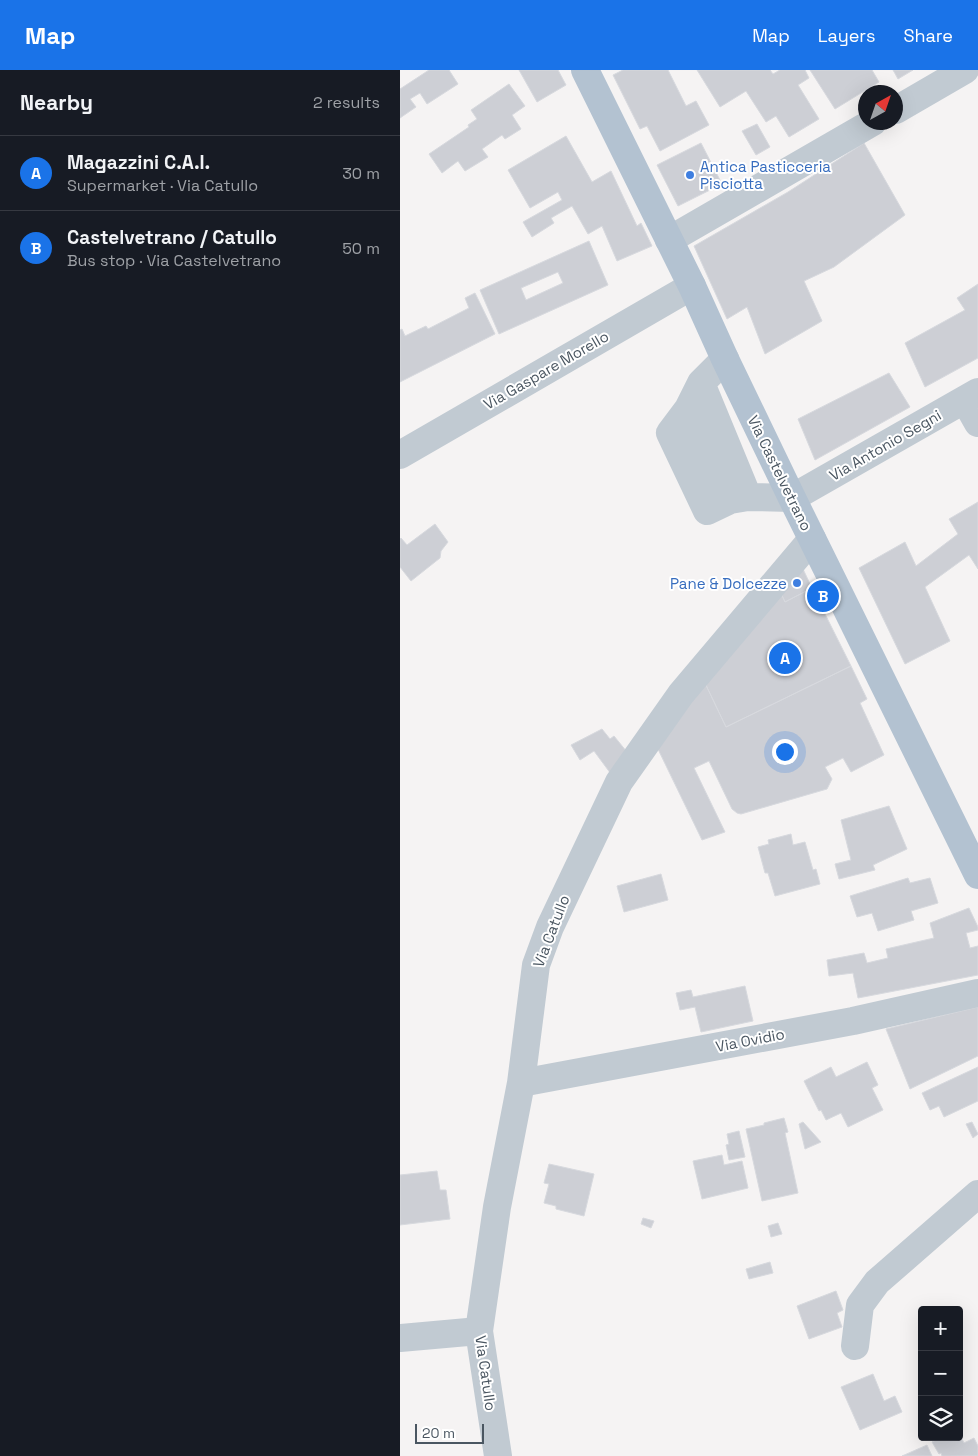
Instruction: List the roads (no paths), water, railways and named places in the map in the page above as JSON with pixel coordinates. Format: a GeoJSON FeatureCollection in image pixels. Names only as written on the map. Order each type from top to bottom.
{"type":"FeatureCollection","features":[{"type":"Feature","properties":{"kind":"main road","name":"Via Castelvetrano"},"geometry":{"type":"LineString","coordinates":[[587,71],[692,286],[792,498],[978,875]]}},
{"type":"Feature","properties":{"kind":"street"},"geometry":{"type":"LineString","coordinates":[[903,106],[965,70]]}},
{"type":"Feature","properties":{"kind":"street"},"geometry":{"type":"LineString","coordinates":[[669,240],[859,130]]}},
{"type":"Feature","properties":{"kind":"street","name":"Via Gaspare Morello"},"geometry":{"type":"LineString","coordinates":[[400,455],[692,286]]}},
{"type":"Feature","properties":{"kind":"street"},"geometry":{"type":"LineString","coordinates":[[725,359],[701,383],[688,409],[670,433],[707,511],[739,499],[792,498]]}},
{"type":"Feature","properties":{"kind":"street"},"geometry":{"type":"LineString","coordinates":[[701,383],[739,499]]}},
{"type":"Feature","properties":{"kind":"street"},"geometry":{"type":"LineString","coordinates":[[972,396],[978,423]]}},
{"type":"Feature","properties":{"kind":"street","name":"Via Antonio Segni"},"geometry":{"type":"LineString","coordinates":[[792,498],[972,396]]}},
{"type":"Feature","properties":{"kind":"street","name":"Via Catullo"},"geometry":{"type":"LineString","coordinates":[[498,1456],[479,1331],[497,1207],[521,1083],[536,964],[550,927],[619,782],[681,694],[812,539]]}},
{"type":"Feature","properties":{"kind":"street","name":"Via Ovidio"},"geometry":{"type":"LineString","coordinates":[[521,1083],[853,1021],[978,993]]}},
{"type":"Feature","properties":{"kind":"street"},"geometry":{"type":"LineString","coordinates":[[855,1346],[860,1305],[877,1282],[978,1194]]}},
{"type":"Feature","properties":{"kind":"street"},"geometry":{"type":"LineString","coordinates":[[400,1338],[479,1331]]}},
{"type":"Feature","properties":{"kind":"place","name":"Antica Pasticceria Pisciotta"},"geometry":{"type":"Point","coordinates":[690,175]}},
{"type":"Feature","properties":{"kind":"place","name":"Pane & Dolcezze"},"geometry":{"type":"Point","coordinates":[797,583]}},
{"type":"Feature","properties":{"kind":"place","name":"Castelvetrano / Catullo"},"geometry":{"type":"Point","coordinates":[823,596]}},
{"type":"Feature","properties":{"kind":"place","name":"Magazzini C.A.I."},"geometry":{"type":"Point","coordinates":[785,658]}}]}
